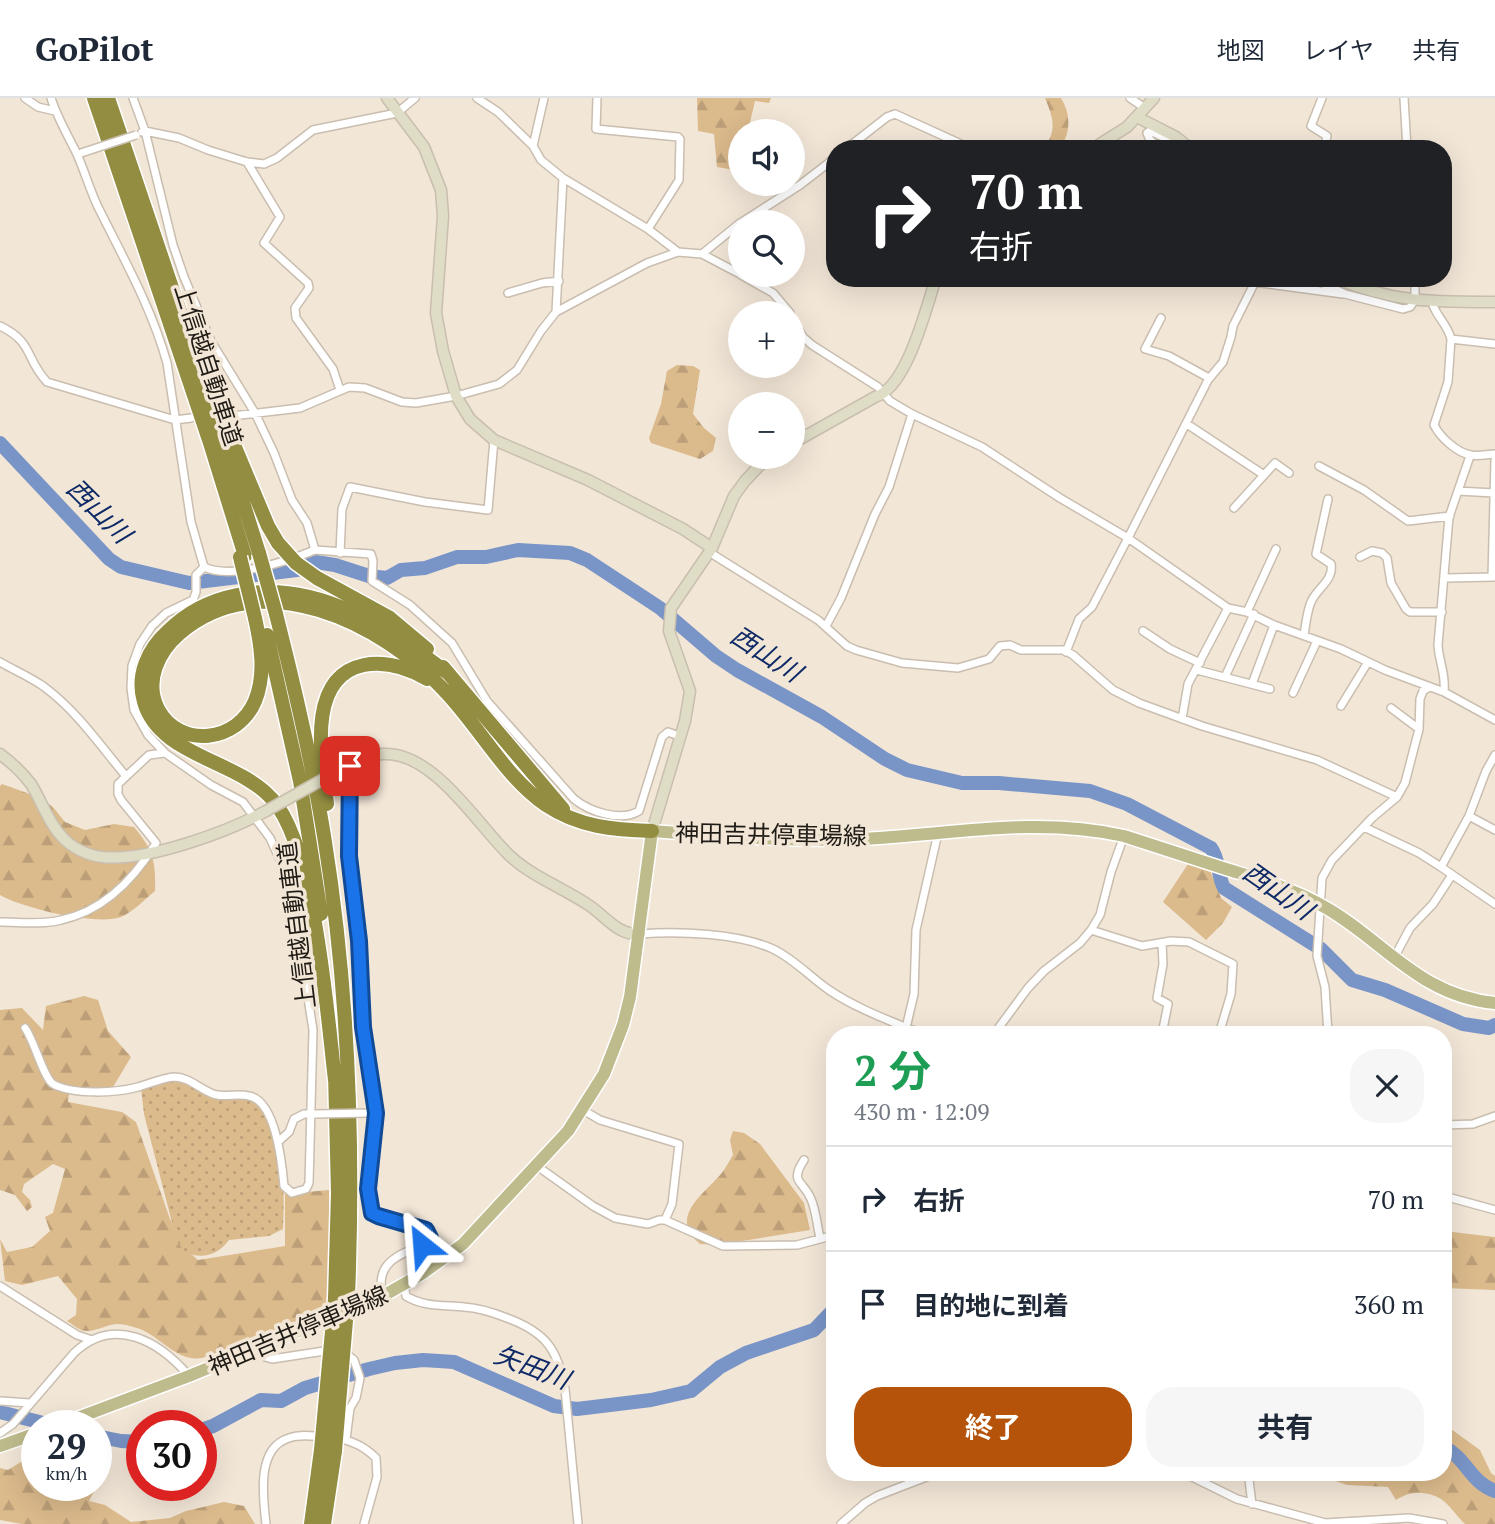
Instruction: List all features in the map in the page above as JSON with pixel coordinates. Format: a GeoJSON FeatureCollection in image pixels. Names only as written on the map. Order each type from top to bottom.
{"type":"FeatureCollection","features":[{"type":"Feature","properties":{"kind":"highway","name":"上信越自動車道"},"geometry":{"type":"LineString","coordinates":[[94,98],[248,556]]}},
{"type":"Feature","properties":{"kind":"highway","name":"上信越自動車道"},"geometry":{"type":"LineString","coordinates":[[108,98],[179,309],[264,616],[289,725],[311,844],[326,961],[335,1080],[341,1298]]}},
{"type":"Feature","properties":{"kind":"highway"},"geometry":{"type":"LineString","coordinates":[[179,309],[256,496],[278,542],[296,563],[317,578],[390,618],[419,641],[546,792],[564,810],[583,823]]}},
{"type":"Feature","properties":{"kind":"highway"},"geometry":{"type":"LineString","coordinates":[[335,1080],[311,906],[288,824],[281,811],[262,789],[237,773],[181,746],[157,726],[144,703],[142,674],[152,649],[162,636],[186,616],[214,601],[268,592],[310,597],[343,608],[380,626],[449,674]]}},
{"type":"Feature","properties":{"kind":"highway"},"geometry":{"type":"LineString","coordinates":[[264,616],[261,673],[254,703],[237,726],[214,736],[201,737],[177,729],[167,721],[154,699],[153,675],[162,652],[181,632],[209,615],[255,602],[306,606],[358,626],[410,659],[455,702],[526,789],[548,807],[583,823],[606,828],[652,831]]}},
{"type":"Feature","properties":{"kind":"highway","name":"上信越自動車道"},"geometry":{"type":"LineString","coordinates":[[264,616],[307,744],[325,841],[345,1018],[351,1152],[324,1524]]}},
{"type":"Feature","properties":{"kind":"highway"},"geometry":{"type":"LineString","coordinates":[[345,1018],[345,969],[321,747],[325,703],[330,689],[347,671],[381,664],[419,675],[455,702]]}},
{"type":"Feature","properties":{"kind":"highway","name":"上信越自動車道"},"geometry":{"type":"LineString","coordinates":[[311,1524],[328,1450]]}},
{"type":"Feature","properties":{"kind":"main road","name":"神田吉井停車場線"},"geometry":{"type":"LineString","coordinates":[[103,1410],[259,1348],[404,1285],[463,1244],[537,1166],[583,1110],[604,1074],[623,1025],[640,934],[652,831],[804,840],[860,839],[1040,825],[1124,836],[1281,886],[1320,904],[1423,979],[1453,993],[1495,1003]]}},
{"type":"Feature","properties":{"kind":"main road"},"geometry":{"type":"LineString","coordinates":[[0,1446],[21,1439]]}},
{"type":"Feature","properties":{"kind":"street"},"geometry":{"type":"LineString","coordinates":[[25,98],[38,107],[55,111]]}},
{"type":"Feature","properties":{"kind":"street"},"geometry":{"type":"LineString","coordinates":[[51,98],[55,111],[79,154],[98,209],[126,259],[160,338],[167,363],[174,421],[182,452],[182,471],[191,522],[204,567],[212,571],[233,571],[273,565],[315,550],[371,554],[372,581],[410,605],[452,643],[487,701],[574,799],[586,808],[627,816],[636,814],[642,808],[662,737],[668,732],[679,736]]}},
{"type":"Feature","properties":{"kind":"street"},"geometry":{"type":"LineString","coordinates":[[133,98],[145,131],[173,245],[184,277],[211,341],[255,413],[284,475],[292,500],[307,523],[315,550]]}},
{"type":"Feature","properties":{"kind":"street"},"geometry":{"type":"LineString","coordinates":[[387,98],[424,147],[441,190],[443,216],[436,313],[443,351],[456,396],[470,419],[494,440],[588,480],[683,529],[710,550],[826,626],[847,646],[856,650],[902,663],[958,668],[989,659],[995,648],[1000,646],[1066,652],[1113,690],[1139,703],[1182,719],[1317,760],[1397,797]]}},
{"type":"Feature","properties":{"kind":"street"},"geometry":{"type":"LineString","coordinates":[[79,154],[145,131],[179,138],[247,162],[264,164],[277,158],[301,137],[323,127],[397,113],[415,98]]}},
{"type":"Feature","properties":{"kind":"street"},"geometry":{"type":"LineString","coordinates":[[477,98],[498,112],[533,146],[541,160],[563,178],[648,229],[678,252]]}},
{"type":"Feature","properties":{"kind":"street"},"geometry":{"type":"LineString","coordinates":[[533,146],[544,98]]}},
{"type":"Feature","properties":{"kind":"street"},"geometry":{"type":"LineString","coordinates":[[597,98],[596,130],[678,136],[680,139],[679,180],[648,229]]}},
{"type":"Feature","properties":{"kind":"street"},"geometry":{"type":"LineString","coordinates":[[1130,98],[1144,108]]}},
{"type":"Feature","properties":{"kind":"street"},"geometry":{"type":"LineString","coordinates":[[1107,140],[1137,117],[1154,98]]}},
{"type":"Feature","properties":{"kind":"street"},"geometry":{"type":"LineString","coordinates":[[1322,98],[1311,126],[1327,136],[1326,140]]}},
{"type":"Feature","properties":{"kind":"street"},"geometry":{"type":"LineString","coordinates":[[1404,98],[1406,140]]}},
{"type":"Feature","properties":{"kind":"street"},"geometry":{"type":"LineString","coordinates":[[858,140],[895,114],[952,140]]}},
{"type":"Feature","properties":{"kind":"street"},"geometry":{"type":"LineString","coordinates":[[1137,117],[1180,140]]}},
{"type":"Feature","properties":{"kind":"street"},"geometry":{"type":"LineString","coordinates":[[1150,140],[1147,133],[1150,131],[1170,140]]}},
{"type":"Feature","properties":{"kind":"street"},"geometry":{"type":"LineString","coordinates":[[1174,140],[1178,138]]}},
{"type":"Feature","properties":{"kind":"street"},"geometry":{"type":"LineString","coordinates":[[247,162],[280,217],[264,243],[308,282],[309,288],[295,308],[296,318],[333,369],[340,390]]}},
{"type":"Feature","properties":{"kind":"street"},"geometry":{"type":"LineString","coordinates":[[762,210],[800,186],[826,165]]}},
{"type":"Feature","properties":{"kind":"street"},"geometry":{"type":"LineString","coordinates":[[556,313],[563,178]]}},
{"type":"Feature","properties":{"kind":"street"},"geometry":{"type":"LineString","coordinates":[[702,254],[728,233]]}},
{"type":"Feature","properties":{"kind":"street"},"geometry":{"type":"LineString","coordinates":[[232,416],[300,408],[340,390],[356,386],[402,402],[415,403],[456,396],[499,384],[517,370],[541,331],[556,313],[621,275],[678,252],[702,254],[728,268]]}},
{"type":"Feature","properties":{"kind":"street"},"geometry":{"type":"LineString","coordinates":[[508,293],[559,281]]}},
{"type":"Feature","properties":{"kind":"street"},"geometry":{"type":"LineString","coordinates":[[762,287],[780,301]]}},
{"type":"Feature","properties":{"kind":"street"},"geometry":{"type":"LineString","coordinates":[[805,436],[875,397],[884,395],[909,358],[933,287]]}},
{"type":"Feature","properties":{"kind":"street"},"geometry":{"type":"LineString","coordinates":[[1066,652],[1079,620],[1092,607],[1209,378],[1223,362],[1233,326],[1252,287]]}},
{"type":"Feature","properties":{"kind":"street"},"geometry":{"type":"LineString","coordinates":[[1281,287],[1345,294],[1403,309],[1410,307],[1415,300],[1415,287]]}},
{"type":"Feature","properties":{"kind":"street"},"geometry":{"type":"LineString","coordinates":[[1330,287],[1345,294]]}},
{"type":"Feature","properties":{"kind":"street"},"geometry":{"type":"LineString","coordinates":[[1357,287],[1372,293],[1432,302],[1495,302]]}},
{"type":"Feature","properties":{"kind":"street"},"geometry":{"type":"LineString","coordinates":[[1432,302],[1448,327],[1451,339],[1448,382],[1434,425],[1446,441],[1470,456],[1495,454]]}},
{"type":"Feature","properties":{"kind":"street"},"geometry":{"type":"LineString","coordinates":[[1161,318],[1144,349],[1169,356],[1209,378]]}},
{"type":"Feature","properties":{"kind":"street"},"geometry":{"type":"LineString","coordinates":[[0,326],[23,340],[40,374],[47,382],[174,421],[191,418]]}},
{"type":"Feature","properties":{"kind":"street"},"geometry":{"type":"LineString","coordinates":[[805,338],[812,345],[878,387],[884,395],[912,414],[982,446],[1060,498],[1128,538],[1228,608],[1250,613],[1444,692],[1495,720]]}},
{"type":"Feature","properties":{"kind":"street"},"geometry":{"type":"LineString","coordinates":[[1451,339],[1495,344]]}},
{"type":"Feature","properties":{"kind":"street"},"geometry":{"type":"LineString","coordinates":[[826,626],[841,598],[875,514],[889,487],[912,414]]}},
{"type":"Feature","properties":{"kind":"street"},"geometry":{"type":"LineString","coordinates":[[1187,424],[1264,475]]}},
{"type":"Feature","properties":{"kind":"street"},"geometry":{"type":"LineString","coordinates":[[340,553],[342,509],[350,487],[425,502],[488,510],[494,440]]}},
{"type":"Feature","properties":{"kind":"street"},"geometry":{"type":"LineString","coordinates":[[1444,692],[1446,675],[1438,645],[1450,516],[1470,456]]}},
{"type":"Feature","properties":{"kind":"street"},"geometry":{"type":"LineString","coordinates":[[1446,578],[1493,577],[1495,460]]}},
{"type":"Feature","properties":{"kind":"street"},"geometry":{"type":"LineString","coordinates":[[1234,508],[1275,463],[1289,472]]}},
{"type":"Feature","properties":{"kind":"street"},"geometry":{"type":"LineString","coordinates":[[1319,467],[1364,491],[1408,521],[1450,516]]}},
{"type":"Feature","properties":{"kind":"street"},"geometry":{"type":"LineString","coordinates":[[652,831],[685,721],[690,691],[672,645],[670,614],[710,550],[734,496],[744,481],[758,469]]}},
{"type":"Feature","properties":{"kind":"street"},"geometry":{"type":"LineString","coordinates":[[1458,491],[1494,493]]}},
{"type":"Feature","properties":{"kind":"street"},"geometry":{"type":"LineString","coordinates":[[1304,635],[1311,601],[1326,583],[1332,569],[1331,564],[1316,554],[1328,499]]}},
{"type":"Feature","properties":{"kind":"street"},"geometry":{"type":"LineString","coordinates":[[1225,677],[1276,549]]}},
{"type":"Feature","properties":{"kind":"street"},"geometry":{"type":"LineString","coordinates":[[1360,557],[1372,551],[1387,558],[1391,583],[1410,612],[1442,612]]}},
{"type":"Feature","properties":{"kind":"street"},"geometry":{"type":"LineString","coordinates":[[25,1028],[39,1053],[47,1077],[52,1084],[68,1089],[103,1091],[134,1088],[173,1077],[186,1079],[209,1093],[220,1096],[248,1095],[257,1098],[279,1141],[284,1186],[292,1193],[306,1189],[309,1183],[313,1114],[313,1030],[296,921],[280,860],[270,838],[243,802],[211,785],[165,753],[148,735],[134,710],[132,666],[140,644],[152,626],[166,613],[193,600],[197,592],[196,575],[204,567]]}},
{"type":"Feature","properties":{"kind":"street"},"geometry":{"type":"LineString","coordinates":[[1182,719],[1188,684],[1228,608]]}},
{"type":"Feature","properties":{"kind":"street"},"geometry":{"type":"LineString","coordinates":[[1252,684],[1275,625]]}},
{"type":"Feature","properties":{"kind":"street"},"geometry":{"type":"LineString","coordinates":[[1143,631],[1198,666],[1225,677],[1270,689]]}},
{"type":"Feature","properties":{"kind":"street"},"geometry":{"type":"LineString","coordinates":[[1293,693],[1317,640]]}},
{"type":"Feature","properties":{"kind":"street"},"geometry":{"type":"LineString","coordinates":[[0,662],[43,685],[99,741],[125,775]]}},
{"type":"Feature","properties":{"kind":"street"},"geometry":{"type":"LineString","coordinates":[[1341,706],[1368,663]]}},
{"type":"Feature","properties":{"kind":"street"},"geometry":{"type":"LineString","coordinates":[[1327,1026],[1325,987],[1317,956],[1322,878],[1326,868],[1364,827],[1397,797],[1405,783],[1419,729],[1420,699],[1423,691],[1429,687]]}},
{"type":"Feature","properties":{"kind":"street"},"geometry":{"type":"LineString","coordinates":[[1391,708],[1419,729]]}},
{"type":"Feature","properties":{"kind":"street"},"geometry":{"type":"LineString","coordinates":[[0,922],[60,921],[84,912],[110,898],[143,865],[156,843],[118,794],[118,784],[149,755],[165,753]]}},
{"type":"Feature","properties":{"kind":"street"},"geometry":{"type":"LineString","coordinates":[[0,754],[18,768],[65,840],[100,857],[122,858],[192,841],[254,818],[365,758],[383,754],[397,755],[420,764],[450,790],[510,856],[590,906],[619,929],[629,934],[687,932],[758,943],[774,949],[794,962],[829,990],[902,1026]]}},
{"type":"Feature","properties":{"kind":"street"},"geometry":{"type":"LineString","coordinates":[[1441,867],[1469,816],[1495,755]]}},
{"type":"Feature","properties":{"kind":"street"},"geometry":{"type":"LineString","coordinates":[[350,766],[349,856],[359,941],[363,1027],[372,1113],[368,1189],[372,1213],[386,1220],[426,1230],[430,1238],[428,1243],[405,1251],[385,1267],[382,1278],[383,1296]]}},
{"type":"Feature","properties":{"kind":"street"},"geometry":{"type":"LineString","coordinates":[[1469,816],[1495,830]]}},
{"type":"Feature","properties":{"kind":"street"},"geometry":{"type":"LineString","coordinates":[[1364,827],[1419,853],[1495,904]]}},
{"type":"Feature","properties":{"kind":"street"},"geometry":{"type":"LineString","coordinates":[[906,1026],[914,994],[916,930],[938,832]]}},
{"type":"Feature","properties":{"kind":"street"},"geometry":{"type":"LineString","coordinates":[[999,1026],[1028,988],[1080,943],[1091,930],[1100,915],[1124,836]]}},
{"type":"Feature","properties":{"kind":"street"},"geometry":{"type":"LineString","coordinates":[[1394,959],[1410,928],[1433,904],[1452,875]]}},
{"type":"Feature","properties":{"kind":"street"},"geometry":{"type":"LineString","coordinates":[[1091,930],[1142,946],[1171,941],[1189,942],[1233,964],[1231,994],[1221,1026]]}},
{"type":"Feature","properties":{"kind":"street"},"geometry":{"type":"LineString","coordinates":[[1162,943],[1163,964],[1157,998],[1168,1004],[1164,1026]]}},
{"type":"Feature","properties":{"kind":"street"},"geometry":{"type":"LineString","coordinates":[[583,1110],[600,1120],[679,1144],[672,1203],[666,1220]]}},
{"type":"Feature","properties":{"kind":"street"},"geometry":{"type":"LineString","coordinates":[[279,1141],[289,1132],[294,1119],[313,1114],[372,1113]]}},
{"type":"Feature","properties":{"kind":"street"},"geometry":{"type":"LineString","coordinates":[[1452,1125],[1473,1124],[1495,1116]]}},
{"type":"Feature","properties":{"kind":"street"},"geometry":{"type":"LineString","coordinates":[[804,1160],[797,1172],[798,1183],[812,1201],[820,1238]]}},
{"type":"Feature","properties":{"kind":"street"},"geometry":{"type":"LineString","coordinates":[[537,1166],[593,1206],[615,1218],[648,1224],[666,1220],[723,1246],[797,1245],[826,1237]]}},
{"type":"Feature","properties":{"kind":"street"},"geometry":{"type":"LineString","coordinates":[[1452,1198],[1495,1210]]}},
{"type":"Feature","properties":{"kind":"street"},"geometry":{"type":"LineString","coordinates":[[404,1285],[406,1296],[417,1303],[480,1308],[527,1325],[554,1350],[565,1389],[578,1524]]}},
{"type":"Feature","properties":{"kind":"street"},"geometry":{"type":"LineString","coordinates":[[0,1286],[77,1335],[92,1340]]}},
{"type":"Feature","properties":{"kind":"street"},"geometry":{"type":"LineString","coordinates":[[0,1433],[13,1424],[74,1353],[92,1340],[110,1334],[151,1343],[174,1359],[189,1376]]}},
{"type":"Feature","properties":{"kind":"street"},"geometry":{"type":"LineString","coordinates":[[259,1348],[265,1357],[272,1359],[320,1350],[350,1354],[360,1377],[356,1398],[350,1408],[346,1439]]}},
{"type":"Feature","properties":{"kind":"street"},"geometry":{"type":"LineString","coordinates":[[0,1401],[27,1407]]}},
{"type":"Feature","properties":{"kind":"street"},"geometry":{"type":"LineString","coordinates":[[266,1524],[263,1501],[268,1457],[276,1445],[289,1438],[304,1436],[346,1439],[368,1450],[376,1458],[377,1477],[363,1524]]}},
{"type":"Feature","properties":{"kind":"street"},"geometry":{"type":"LineString","coordinates":[[841,1524],[877,1496],[916,1481]]}},
{"type":"Feature","properties":{"kind":"street"},"geometry":{"type":"LineString","coordinates":[[1202,1481],[1252,1504],[1325,1524],[1409,1518],[1443,1524]]}},
{"type":"Feature","properties":{"kind":"street"},"geometry":{"type":"LineString","coordinates":[[1249,1481],[1252,1504]]}},
{"type":"Feature","properties":{"kind":"green space"},"geometry":{"type":"Polygon","coordinates":[[[697,98],[771,98],[769,103],[755,101],[751,119],[728,119],[728,169],[717,167],[714,134],[698,131],[697,98]]]}},
{"type":"Feature","properties":{"kind":"green space"},"geometry":{"type":"Polygon","coordinates":[[[1045,98],[1061,98],[1067,110],[1068,130],[1065,140],[1049,140],[1053,124],[1045,98]]]}},
{"type":"Feature","properties":{"kind":"green space"},"geometry":{"type":"Polygon","coordinates":[[[677,365],[693,366],[700,370],[693,414],[716,438],[713,451],[700,459],[651,443],[649,438],[661,404],[667,371],[677,365]]]}},
{"type":"Feature","properties":{"kind":"green space"},"geometry":{"type":"Polygon","coordinates":[[[2,784],[52,806],[65,822],[85,830],[114,824],[134,827],[152,856],[155,891],[125,915],[110,919],[60,914],[0,895],[2,784]]]}},
{"type":"Feature","properties":{"kind":"green space"},"geometry":{"type":"Polygon","coordinates":[[[1188,864],[1210,870],[1221,898],[1232,907],[1223,923],[1206,940],[1163,902],[1188,864]]]}},
{"type":"Feature","properties":{"kind":"green space"},"geometry":{"type":"Polygon","coordinates":[[[84,996],[98,1000],[108,1031],[131,1057],[113,1087],[70,1087],[68,1102],[122,1112],[136,1122],[170,1219],[184,1248],[198,1260],[285,1246],[285,1194],[329,1190],[329,1309],[202,1358],[193,1358],[177,1353],[148,1333],[129,1326],[113,1324],[90,1331],[77,1328],[67,1321],[76,1315],[77,1299],[58,1276],[22,1285],[5,1281],[0,1239],[7,1252],[32,1247],[50,1231],[45,1217],[53,1213],[65,1169],[53,1164],[24,1184],[22,1192],[30,1200],[32,1207],[27,1211],[15,1195],[0,1190],[0,1010],[22,1008],[43,1030],[46,1006],[84,996]]]}},
{"type":"Feature","properties":{"kind":"green space"},"geometry":{"type":"Polygon","coordinates":[[[173,1079],[215,1098],[255,1101],[272,1132],[281,1162],[283,1229],[269,1236],[229,1240],[209,1255],[197,1256],[184,1252],[176,1238],[144,1114],[141,1088],[173,1079]]]}},
{"type":"Feature","properties":{"kind":"green space"},"geometry":{"type":"Polygon","coordinates":[[[733,1131],[744,1133],[760,1144],[804,1203],[810,1230],[717,1245],[700,1244],[691,1234],[687,1225],[688,1216],[698,1198],[721,1174],[733,1155],[730,1140],[733,1131]]]}},
{"type":"Feature","properties":{"kind":"green space"},"geometry":{"type":"Polygon","coordinates":[[[1452,1232],[1495,1237],[1495,1290],[1452,1288],[1452,1232]]]}},
{"type":"Feature","properties":{"kind":"green space"},"geometry":{"type":"Polygon","coordinates":[[[1452,1430],[1480,1450],[1495,1476],[1495,1524],[1465,1524],[1444,1501],[1429,1494],[1412,1493],[1396,1500],[1388,1487],[1347,1485],[1335,1481],[1452,1481],[1452,1430]]]}},
{"type":"Feature","properties":{"kind":"green space"},"geometry":{"type":"Polygon","coordinates":[[[21,1462],[21,1501],[89,1501],[105,1505],[131,1522],[170,1518],[186,1511],[224,1502],[244,1506],[255,1524],[22,1524],[0,1520],[0,1468],[8,1470],[21,1462]]]}},
{"type":"Feature","properties":{"kind":"waterway","name":"西山川"},"geometry":{"type":"LineString","coordinates":[[0,443],[109,559],[121,567],[189,583],[297,570],[316,562],[387,578],[401,570],[425,568],[457,557],[486,557],[518,550],[570,553],[587,560],[660,608],[716,656],[737,670],[822,717],[885,759],[907,770],[962,783],[999,783],[1090,791],[1127,804],[1211,848],[1224,888],[1321,949],[1352,980],[1385,990],[1463,1024],[1489,1028],[1495,1025]]}},
{"type":"Feature","properties":{"kind":"waterway","name":"矢田川"},"geometry":{"type":"LineString","coordinates":[[217,1424],[261,1400],[281,1401],[305,1388],[369,1369],[423,1360],[454,1362],[554,1406],[577,1409],[651,1400],[691,1391],[720,1367],[746,1353],[814,1330],[826,1317]]}},
{"type":"Feature","properties":{"kind":"waterway","name":"矢田川"},"geometry":{"type":"LineString","coordinates":[[0,1412],[21,1417]]}},
{"type":"Feature","properties":{"kind":"waterway","name":"矢田川"},"geometry":{"type":"LineString","coordinates":[[112,1439],[126,1441]]}},
{"type":"Feature","properties":{"kind":"waterway","name":"矢田川"},"geometry":{"type":"LineString","coordinates":[[1452,1452],[1480,1482],[1495,1491]]}},
{"type":"Feature","properties":{"kind":"route"},"geometry":{"type":"LineString","coordinates":[[350,766],[349,856],[359,941],[363,1027],[376,1113],[370,1158],[369,1202],[372,1213],[386,1220],[426,1230],[430,1238],[428,1243],[422,1245]]}}]}
